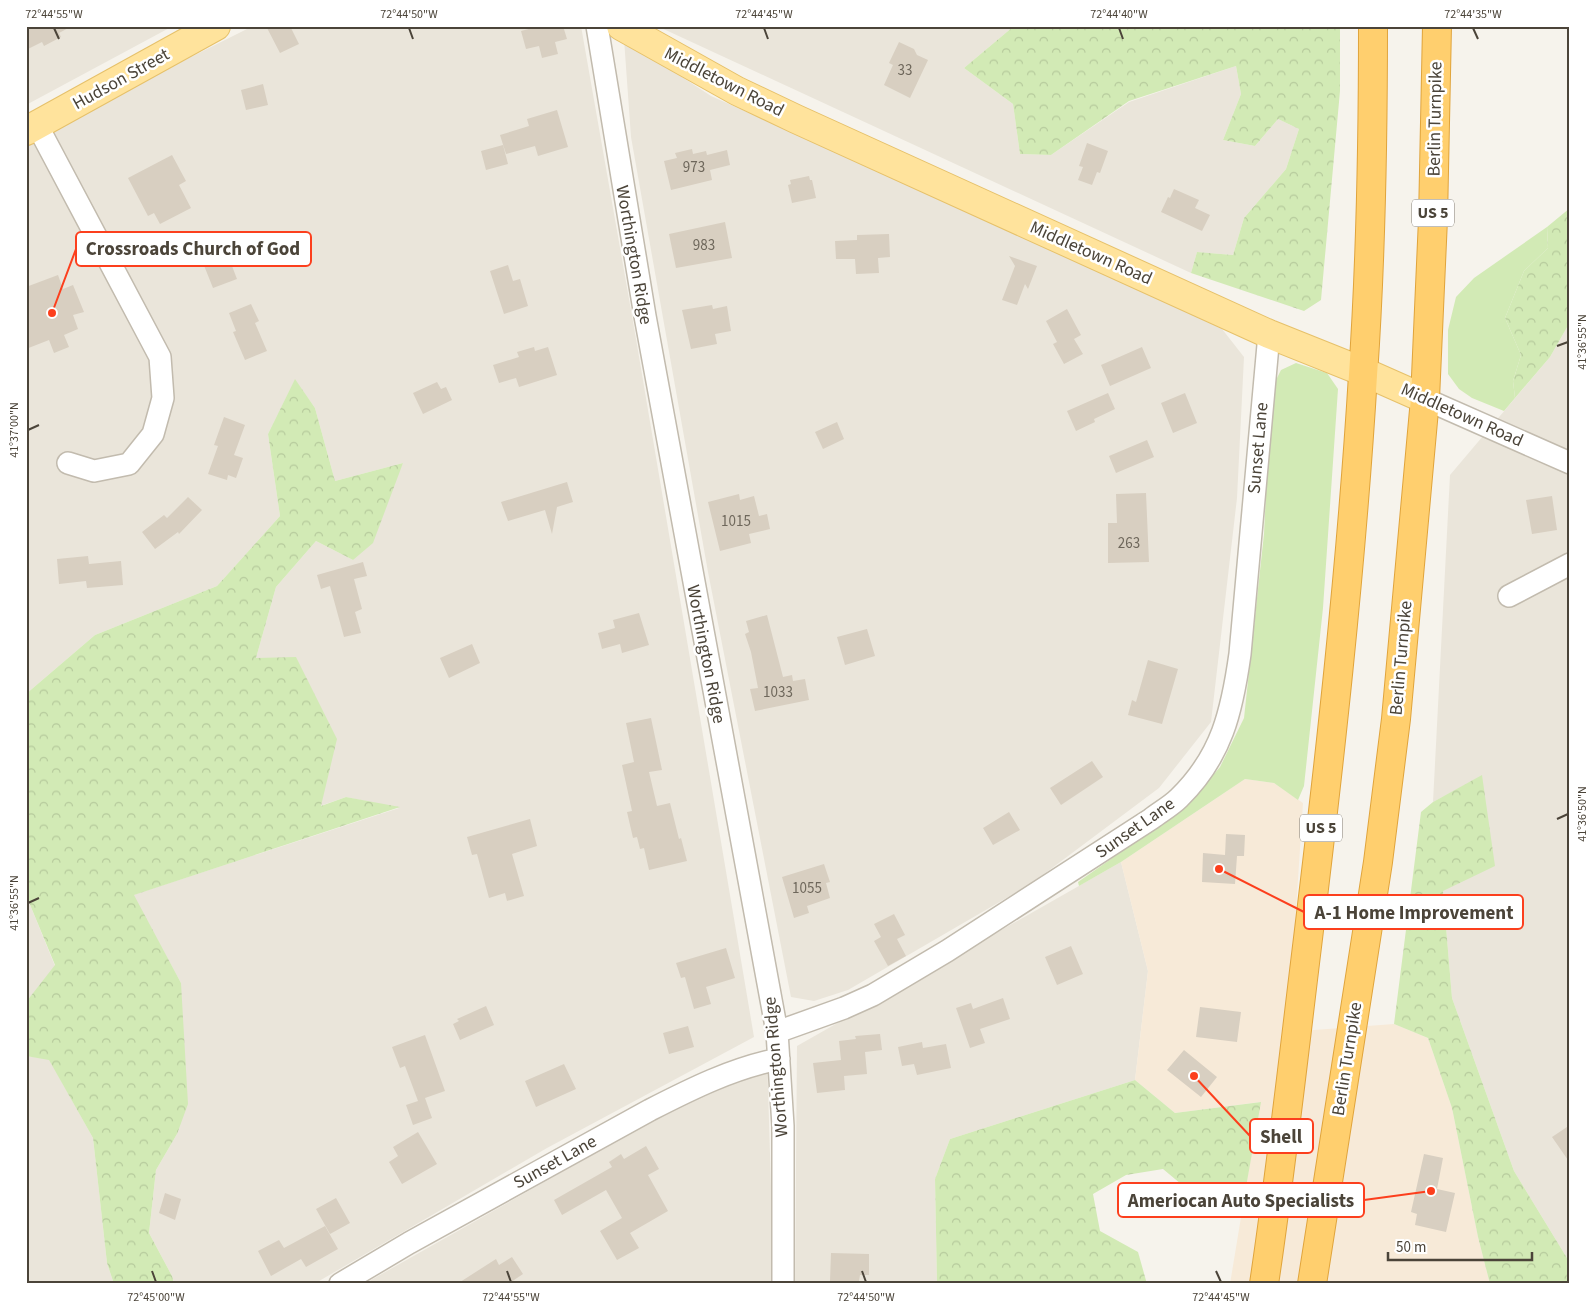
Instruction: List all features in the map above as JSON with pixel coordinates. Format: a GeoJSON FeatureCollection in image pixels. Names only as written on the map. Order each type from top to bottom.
{"type":"FeatureCollection","features":[{"type":"Feature","properties":{"kind":"highway","name":"US 5"},"geometry":{"type":"LineString","coordinates":[[1264,1284],[1324,806],[1351,538],[1364,372],[1372,130],[1373,26]]}},
{"type":"Feature","properties":{"kind":"highway","name":"Berlin Turnpike"},"geometry":{"type":"LineString","coordinates":[[1312,1284],[1385,810],[1397,710],[1425,399],[1433,219],[1437,26]]}},
{"type":"Feature","properties":{"kind":"main road","name":"Hudson Street"},"geometry":{"type":"LineString","coordinates":[[32,128],[216,26]]}},
{"type":"Feature","properties":{"kind":"main road","name":"Middletown Road"},"geometry":{"type":"LineString","coordinates":[[621,26],[746,95],[1269,334],[1425,399]]}},
{"type":"Feature","properties":{"kind":"street","name":"Worthington Ridge"},"geometry":{"type":"LineString","coordinates":[[597,26],[646,326],[776,1032],[783,1126],[783,1284]]}},
{"type":"Feature","properties":{"kind":"street"},"geometry":{"type":"LineString","coordinates":[[32,128],[160,357],[162,398],[153,434],[129,464],[94,471],[68,463]]}},
{"type":"Feature","properties":{"kind":"street","name":"Sunset Lane"},"geometry":{"type":"LineString","coordinates":[[776,1032],[844,1008],[873,995],[947,951],[1151,820],[1179,798],[1200,774],[1216,747],[1228,720],[1235,689],[1240,654],[1269,334]]}},
{"type":"Feature","properties":{"kind":"street","name":"Middletown Road"},"geometry":{"type":"LineString","coordinates":[[1425,399],[1570,463]]}},
{"type":"Feature","properties":{"kind":"street"},"geometry":{"type":"LineString","coordinates":[[1509,596],[1570,564]]}},
{"type":"Feature","properties":{"kind":"street","name":"Sunset Lane"},"geometry":{"type":"LineString","coordinates":[[340,1284],[409,1243],[650,1110],[690,1090],[742,1068],[779,1060]]}},
{"type":"Feature","properties":{"kind":"shaded area"},"geometry":{"type":"Polygon","coordinates":[[[26,26],[173,26],[26,105],[26,26]]]}},
{"type":"Feature","properties":{"kind":"shaded area"},"geometry":{"type":"Polygon","coordinates":[[[253,26],[581,26],[754,1037],[547,1148],[314,1284],[174,1284],[172,1276],[149,1233],[156,1170],[177,1134],[181,983],[133,895],[399,808],[346,797],[320,806],[256,658],[276,587],[316,541],[353,560],[403,463],[335,481],[315,408],[295,380],[268,434],[280,516],[217,586],[95,635],[26,694],[26,143],[107,99],[253,26]]]}},
{"type":"Feature","properties":{"kind":"shaded area"},"geometry":{"type":"Polygon","coordinates":[[[657,26],[1014,26],[964,68],[1013,104],[1020,154],[1051,155],[1129,102],[1236,66],[1241,94],[1223,140],[1255,146],[1278,119],[1299,129],[1286,169],[1244,218],[1233,255],[1197,252],[1191,273],[657,26]]]}},
{"type":"Feature","properties":{"kind":"shaded area"},"geometry":{"type":"Polygon","coordinates":[[[624,39],[711,96],[1215,320],[1244,357],[1237,498],[1211,722],[1159,788],[1032,883],[848,990],[814,1001],[791,997],[708,572],[631,137],[624,39]]]}},
{"type":"Feature","properties":{"kind":"shaded area"},"geometry":{"type":"Polygon","coordinates":[[[1570,322],[1570,1258],[1567,1258],[1514,1171],[1452,998],[1443,891],[1482,776],[1433,802],[1450,475],[1550,357],[1570,322]]]}},
{"type":"Feature","properties":{"kind":"shaded area"},"geometry":{"type":"Polygon","coordinates":[[[1245,779],[1274,783],[1303,803],[1288,1032],[1394,1024],[1428,1038],[1452,1108],[1478,1237],[1490,1284],[1230,1284],[1260,1102],[1175,1113],[1135,1080],[1148,971],[1121,862],[1245,779]]]}},
{"type":"Feature","properties":{"kind":"shaded area"},"geometry":{"type":"Polygon","coordinates":[[[1121,862],[1148,971],[1135,1080],[950,1139],[935,1179],[937,1284],[795,1284],[797,1046],[1121,862]]]}},
{"type":"Feature","properties":{"kind":"shaded area"},"geometry":{"type":"Polygon","coordinates":[[[26,895],[55,966],[26,1002],[26,895]]]}},
{"type":"Feature","properties":{"kind":"shaded area"},"geometry":{"type":"Polygon","coordinates":[[[26,1056],[49,1059],[93,1138],[107,1263],[114,1284],[26,1284],[26,1056]]]}},
{"type":"Feature","properties":{"kind":"shaded area"},"geometry":{"type":"Polygon","coordinates":[[[767,1056],[774,1284],[364,1284],[767,1056]]]}},
{"type":"Feature","properties":{"kind":"green space"},"geometry":{"type":"Polygon","coordinates":[[[1014,26],[1340,26],[1340,91],[1321,300],[1304,311],[1191,273],[1197,252],[1233,255],[1244,218],[1286,169],[1299,129],[1278,119],[1255,146],[1223,140],[1241,94],[1236,66],[1129,101],[1051,155],[1020,154],[1013,104],[964,68],[1014,26]]]}},
{"type":"Feature","properties":{"kind":"green space"},"geometry":{"type":"Polygon","coordinates":[[[1570,208],[1570,322],[1550,357],[1515,398],[1513,381],[1521,355],[1505,318],[1524,271],[1548,248],[1547,227],[1570,208]]]}},
{"type":"Feature","properties":{"kind":"green space"},"geometry":{"type":"Polygon","coordinates":[[[1547,227],[1548,248],[1524,271],[1505,318],[1521,355],[1513,381],[1515,398],[1504,411],[1472,398],[1459,389],[1448,374],[1448,330],[1456,297],[1474,278],[1547,227]]]}},
{"type":"Feature","properties":{"kind":"green space"},"geometry":{"type":"Polygon","coordinates":[[[1296,363],[1327,373],[1338,389],[1323,608],[1304,786],[1298,800],[1274,783],[1245,779],[1121,862],[1079,886],[1078,882],[1187,806],[1220,767],[1244,718],[1264,534],[1271,390],[1281,370],[1296,363]]]}},
{"type":"Feature","properties":{"kind":"green space"},"geometry":{"type":"Polygon","coordinates":[[[295,379],[315,408],[335,481],[403,463],[373,543],[353,560],[316,541],[276,587],[256,658],[296,657],[337,739],[321,806],[346,797],[400,807],[134,895],[181,983],[188,1104],[177,1134],[156,1170],[149,1233],[172,1276],[174,1284],[114,1284],[107,1263],[93,1138],[49,1060],[26,1056],[26,1002],[55,965],[26,895],[26,694],[95,635],[217,586],[280,516],[268,434],[295,379]]]}},
{"type":"Feature","properties":{"kind":"green space"},"geometry":{"type":"Polygon","coordinates":[[[1482,775],[1495,866],[1443,891],[1452,998],[1514,1171],[1567,1258],[1570,1258],[1570,1284],[1490,1284],[1478,1237],[1452,1108],[1428,1038],[1394,1024],[1421,812],[1433,802],[1482,775]]]}},
{"type":"Feature","properties":{"kind":"green space"},"geometry":{"type":"Polygon","coordinates":[[[1135,1080],[1175,1113],[1261,1102],[1245,1193],[1187,1189],[1163,1169],[1126,1175],[1093,1194],[1100,1231],[1138,1252],[1147,1284],[937,1284],[935,1179],[950,1139],[1135,1080]]]}},
{"type":"Feature","properties":{"kind":"building"},"geometry":{"type":"Polygon","coordinates":[[[26,26],[72,26],[59,33],[61,37],[44,46],[42,42],[26,50],[26,26]]]}},
{"type":"Feature","properties":{"kind":"building"},"geometry":{"type":"Polygon","coordinates":[[[266,26],[290,26],[299,44],[280,53],[266,26]]]}},
{"type":"Feature","properties":{"kind":"building"},"geometry":{"type":"Polygon","coordinates":[[[540,26],[563,26],[567,39],[555,42],[558,54],[542,58],[539,46],[526,49],[521,31],[540,26]]]}},
{"type":"Feature","properties":{"kind":"building"},"geometry":{"type":"Polygon","coordinates":[[[899,42],[914,49],[917,55],[928,60],[910,98],[884,85],[893,65],[889,63],[899,42]]]}},
{"type":"Feature","properties":{"kind":"building"},"geometry":{"type":"Polygon","coordinates":[[[263,84],[268,105],[246,110],[241,90],[263,84]]]}},
{"type":"Feature","properties":{"kind":"building"},"geometry":{"type":"Polygon","coordinates":[[[557,110],[568,147],[538,156],[535,146],[506,154],[500,135],[529,126],[527,119],[557,110]]]}},
{"type":"Feature","properties":{"kind":"building"},"geometry":{"type":"Polygon","coordinates":[[[1087,143],[1108,151],[1100,173],[1097,172],[1092,185],[1078,180],[1083,167],[1079,166],[1087,143]]]}},
{"type":"Feature","properties":{"kind":"building"},"geometry":{"type":"Polygon","coordinates":[[[503,145],[508,164],[486,170],[481,151],[503,145]]]}},
{"type":"Feature","properties":{"kind":"building"},"geometry":{"type":"Polygon","coordinates":[[[692,149],[693,154],[706,151],[707,155],[727,150],[730,165],[710,170],[712,180],[671,190],[664,161],[677,158],[675,153],[692,149]]]}},
{"type":"Feature","properties":{"kind":"building"},"geometry":{"type":"Polygon","coordinates":[[[172,155],[186,181],[179,185],[191,208],[160,224],[154,213],[148,216],[128,178],[172,155]]]}},
{"type":"Feature","properties":{"kind":"building"},"geometry":{"type":"Polygon","coordinates":[[[809,176],[810,180],[812,180],[816,198],[792,203],[788,185],[791,184],[790,180],[809,176]]]}},
{"type":"Feature","properties":{"kind":"building"},"geometry":{"type":"Polygon","coordinates":[[[1174,189],[1199,200],[1195,208],[1210,215],[1202,231],[1161,212],[1174,189]]]}},
{"type":"Feature","properties":{"kind":"building"},"geometry":{"type":"Polygon","coordinates":[[[725,222],[732,258],[676,268],[669,234],[725,222]]]}},
{"type":"Feature","properties":{"kind":"building"},"geometry":{"type":"Polygon","coordinates":[[[889,234],[890,257],[878,258],[879,273],[856,274],[855,259],[836,259],[835,241],[857,240],[857,235],[889,234]]]}},
{"type":"Feature","properties":{"kind":"building"},"geometry":{"type":"Polygon","coordinates":[[[227,253],[237,279],[213,288],[203,263],[227,253]]]}},
{"type":"Feature","properties":{"kind":"building"},"geometry":{"type":"Polygon","coordinates":[[[1009,256],[1037,266],[1028,289],[1025,284],[1017,305],[1002,300],[1015,266],[1009,256]]]}},
{"type":"Feature","properties":{"kind":"building"},"geometry":{"type":"Polygon","coordinates":[[[508,265],[513,281],[520,279],[528,306],[504,314],[490,271],[508,265]]]}},
{"type":"Feature","properties":{"kind":"building"},"geometry":{"type":"Polygon","coordinates":[[[58,275],[63,289],[73,285],[84,312],[73,315],[78,329],[64,335],[69,347],[54,353],[49,340],[26,349],[26,287],[58,275]]]}},
{"type":"Feature","properties":{"kind":"building"},"geometry":{"type":"Polygon","coordinates":[[[251,304],[259,321],[255,323],[267,351],[245,360],[233,332],[236,331],[229,313],[251,304]]]}},
{"type":"Feature","properties":{"kind":"building"},"geometry":{"type":"Polygon","coordinates":[[[712,305],[713,309],[727,306],[731,331],[715,334],[717,344],[691,349],[682,310],[712,305]]]}},
{"type":"Feature","properties":{"kind":"building"},"geometry":{"type":"Polygon","coordinates":[[[1067,309],[1081,335],[1074,339],[1083,354],[1064,364],[1053,344],[1057,342],[1046,321],[1067,309]]]}},
{"type":"Feature","properties":{"kind":"building"},"geometry":{"type":"Polygon","coordinates":[[[534,347],[535,351],[548,347],[557,375],[519,387],[516,378],[499,383],[493,365],[519,357],[517,352],[534,347]]]}},
{"type":"Feature","properties":{"kind":"building"},"geometry":{"type":"Polygon","coordinates":[[[1142,347],[1151,368],[1110,386],[1101,365],[1142,347]]]}},
{"type":"Feature","properties":{"kind":"building"},"geometry":{"type":"Polygon","coordinates":[[[437,382],[441,389],[446,387],[452,400],[423,414],[413,393],[437,382]]]}},
{"type":"Feature","properties":{"kind":"building"},"geometry":{"type":"Polygon","coordinates":[[[1108,393],[1115,409],[1094,419],[1095,422],[1076,431],[1067,411],[1108,393]]]}},
{"type":"Feature","properties":{"kind":"building"},"geometry":{"type":"Polygon","coordinates":[[[1185,393],[1197,423],[1173,433],[1161,403],[1185,393]]]}},
{"type":"Feature","properties":{"kind":"building"},"geometry":{"type":"Polygon","coordinates":[[[224,417],[245,425],[234,455],[243,458],[236,478],[228,475],[227,480],[208,474],[218,446],[214,445],[224,417]]]}},
{"type":"Feature","properties":{"kind":"building"},"geometry":{"type":"Polygon","coordinates":[[[837,422],[844,439],[823,449],[815,432],[837,422]]]}},
{"type":"Feature","properties":{"kind":"building"},"geometry":{"type":"Polygon","coordinates":[[[1147,440],[1154,457],[1116,473],[1109,456],[1147,440]]]}},
{"type":"Feature","properties":{"kind":"building"},"geometry":{"type":"Polygon","coordinates":[[[567,482],[573,502],[557,507],[552,534],[545,510],[508,521],[501,502],[567,482]]]}},
{"type":"Feature","properties":{"kind":"building"},"geometry":{"type":"Polygon","coordinates":[[[1146,493],[1149,562],[1108,563],[1108,523],[1117,523],[1116,494],[1146,493]]]}},
{"type":"Feature","properties":{"kind":"building"},"geometry":{"type":"Polygon","coordinates":[[[739,494],[740,500],[754,496],[759,516],[767,514],[770,529],[749,534],[751,543],[720,551],[708,502],[739,494]]]}},
{"type":"Feature","properties":{"kind":"building"},"geometry":{"type":"Polygon","coordinates":[[[1552,496],[1557,530],[1532,534],[1526,500],[1552,496]]]}},
{"type":"Feature","properties":{"kind":"building"},"geometry":{"type":"Polygon","coordinates":[[[188,497],[202,510],[179,534],[178,532],[155,549],[142,532],[164,515],[167,518],[188,497]]]}},
{"type":"Feature","properties":{"kind":"building"},"geometry":{"type":"Polygon","coordinates":[[[88,556],[89,564],[121,561],[123,585],[87,588],[86,581],[59,584],[57,559],[88,556]]]}},
{"type":"Feature","properties":{"kind":"building"},"geometry":{"type":"Polygon","coordinates":[[[363,562],[367,576],[354,579],[362,609],[355,612],[361,633],[344,637],[330,586],[321,589],[317,575],[363,562]]]}},
{"type":"Feature","properties":{"kind":"building"},"geometry":{"type":"Polygon","coordinates":[[[639,613],[649,645],[622,653],[620,644],[602,649],[598,633],[615,628],[613,620],[639,613]]]}},
{"type":"Feature","properties":{"kind":"building"},"geometry":{"type":"Polygon","coordinates":[[[767,615],[783,677],[792,675],[793,681],[805,679],[809,700],[755,711],[750,689],[758,688],[751,652],[745,634],[749,632],[746,621],[767,615]]]}},
{"type":"Feature","properties":{"kind":"building"},"geometry":{"type":"Polygon","coordinates":[[[867,629],[875,656],[845,665],[837,637],[867,629]]]}},
{"type":"Feature","properties":{"kind":"building"},"geometry":{"type":"Polygon","coordinates":[[[472,644],[480,663],[449,678],[440,658],[472,644]]]}},
{"type":"Feature","properties":{"kind":"building"},"geometry":{"type":"Polygon","coordinates":[[[1148,660],[1178,669],[1162,724],[1128,715],[1132,700],[1136,702],[1148,660]]]}},
{"type":"Feature","properties":{"kind":"building"},"geometry":{"type":"Polygon","coordinates":[[[651,718],[662,770],[649,772],[657,806],[670,803],[687,861],[649,870],[644,848],[640,849],[637,837],[633,838],[627,812],[632,811],[622,765],[634,762],[626,723],[651,718]]]}},
{"type":"Feature","properties":{"kind":"building"},"geometry":{"type":"Polygon","coordinates":[[[1092,761],[1103,777],[1061,805],[1050,788],[1092,761]]]}},
{"type":"Feature","properties":{"kind":"building"},"geometry":{"type":"Polygon","coordinates":[[[1009,812],[1020,830],[993,845],[983,828],[1009,812]]]}},
{"type":"Feature","properties":{"kind":"building"},"geometry":{"type":"Polygon","coordinates":[[[530,819],[537,846],[512,854],[524,896],[507,901],[505,893],[489,898],[477,854],[472,855],[467,837],[530,819]]]}},
{"type":"Feature","properties":{"kind":"building"},"geometry":{"type":"Polygon","coordinates":[[[1226,834],[1245,835],[1244,856],[1237,856],[1235,884],[1202,882],[1203,853],[1225,855],[1226,834]]]}},
{"type":"Feature","properties":{"kind":"building"},"geometry":{"type":"Polygon","coordinates":[[[824,864],[830,882],[826,883],[830,898],[807,906],[809,913],[794,918],[782,877],[824,864]]]}},
{"type":"Feature","properties":{"kind":"building"},"geometry":{"type":"Polygon","coordinates":[[[894,914],[905,935],[897,939],[906,956],[888,966],[874,941],[881,937],[874,924],[894,914]]]}},
{"type":"Feature","properties":{"kind":"building"},"geometry":{"type":"Polygon","coordinates":[[[1071,946],[1083,974],[1057,985],[1045,957],[1071,946]]]}},
{"type":"Feature","properties":{"kind":"building"},"geometry":{"type":"Polygon","coordinates":[[[726,948],[735,978],[706,987],[711,1004],[694,1009],[685,977],[681,978],[676,963],[726,948]]]}},
{"type":"Feature","properties":{"kind":"building"},"geometry":{"type":"Polygon","coordinates":[[[1003,998],[1010,1019],[980,1029],[985,1043],[970,1048],[956,1008],[971,1003],[973,1009],[1003,998]]]}},
{"type":"Feature","properties":{"kind":"building"},"geometry":{"type":"Polygon","coordinates":[[[486,1006],[494,1025],[460,1040],[453,1024],[459,1021],[457,1019],[486,1006]]]}},
{"type":"Feature","properties":{"kind":"building"},"geometry":{"type":"Polygon","coordinates":[[[1200,1007],[1241,1012],[1237,1042],[1196,1037],[1200,1007]]]}},
{"type":"Feature","properties":{"kind":"building"},"geometry":{"type":"Polygon","coordinates":[[[688,1026],[694,1047],[669,1054],[663,1033],[688,1026]]]}},
{"type":"Feature","properties":{"kind":"building"},"geometry":{"type":"Polygon","coordinates":[[[880,1034],[882,1050],[865,1052],[867,1074],[844,1076],[845,1090],[817,1093],[813,1063],[841,1060],[839,1041],[856,1039],[855,1036],[880,1034]]]}},
{"type":"Feature","properties":{"kind":"building"},"geometry":{"type":"Polygon","coordinates":[[[425,1035],[445,1091],[425,1098],[432,1118],[413,1125],[406,1105],[418,1101],[405,1066],[400,1068],[392,1047],[425,1035]]]}},
{"type":"Feature","properties":{"kind":"building"},"geometry":{"type":"Polygon","coordinates":[[[922,1042],[923,1048],[946,1044],[951,1068],[917,1075],[914,1064],[902,1066],[898,1047],[922,1042]]]}},
{"type":"Feature","properties":{"kind":"building"},"geometry":{"type":"Polygon","coordinates":[[[1184,1050],[1217,1077],[1201,1097],[1167,1070],[1184,1050]]]}},
{"type":"Feature","properties":{"kind":"building"},"geometry":{"type":"Polygon","coordinates":[[[564,1064],[576,1089],[536,1107],[525,1081],[564,1064]]]}},
{"type":"Feature","properties":{"kind":"building"},"geometry":{"type":"Polygon","coordinates":[[[1570,1125],[1570,1163],[1552,1137],[1570,1125]]]}},
{"type":"Feature","properties":{"kind":"building"},"geometry":{"type":"Polygon","coordinates":[[[418,1132],[437,1164],[402,1184],[389,1162],[398,1156],[393,1147],[418,1132]]]}},
{"type":"Feature","properties":{"kind":"building"},"geometry":{"type":"Polygon","coordinates":[[[646,1146],[659,1169],[648,1175],[668,1211],[630,1233],[639,1248],[617,1260],[600,1231],[622,1218],[606,1190],[562,1215],[554,1200],[612,1167],[609,1162],[621,1154],[624,1159],[646,1146]]]}},
{"type":"Feature","properties":{"kind":"building"},"geometry":{"type":"Polygon","coordinates":[[[1424,1154],[1443,1158],[1437,1189],[1455,1193],[1446,1232],[1415,1225],[1417,1214],[1411,1212],[1424,1154]]]}},
{"type":"Feature","properties":{"kind":"building"},"geometry":{"type":"Polygon","coordinates":[[[165,1193],[181,1199],[175,1220],[159,1213],[165,1193]]]}},
{"type":"Feature","properties":{"kind":"building"},"geometry":{"type":"Polygon","coordinates":[[[336,1198],[350,1223],[330,1234],[316,1209],[336,1198]]]}},
{"type":"Feature","properties":{"kind":"building"},"geometry":{"type":"Polygon","coordinates":[[[325,1226],[338,1249],[306,1267],[301,1259],[271,1276],[258,1251],[279,1240],[284,1248],[325,1226]]]}},
{"type":"Feature","properties":{"kind":"building"},"geometry":{"type":"Polygon","coordinates":[[[831,1253],[869,1254],[869,1275],[860,1275],[859,1281],[830,1281],[831,1253]]]}},
{"type":"Feature","properties":{"kind":"building"},"geometry":{"type":"Polygon","coordinates":[[[512,1257],[523,1274],[508,1284],[457,1284],[496,1259],[499,1265],[512,1257]]]}},
{"type":"Feature","properties":{"kind":"place","name":"Crossroads Church of God"},"geometry":{"type":"Point","coordinates":[52,313]}},
{"type":"Feature","properties":{"kind":"place","name":"A-1 Home Improvement"},"geometry":{"type":"Point","coordinates":[1219,869]}},
{"type":"Feature","properties":{"kind":"place","name":"Shell"},"geometry":{"type":"Point","coordinates":[1194,1076]}},
{"type":"Feature","properties":{"kind":"place","name":"Ameriocan Auto Specialists"},"geometry":{"type":"Point","coordinates":[1431,1191]}}]}
